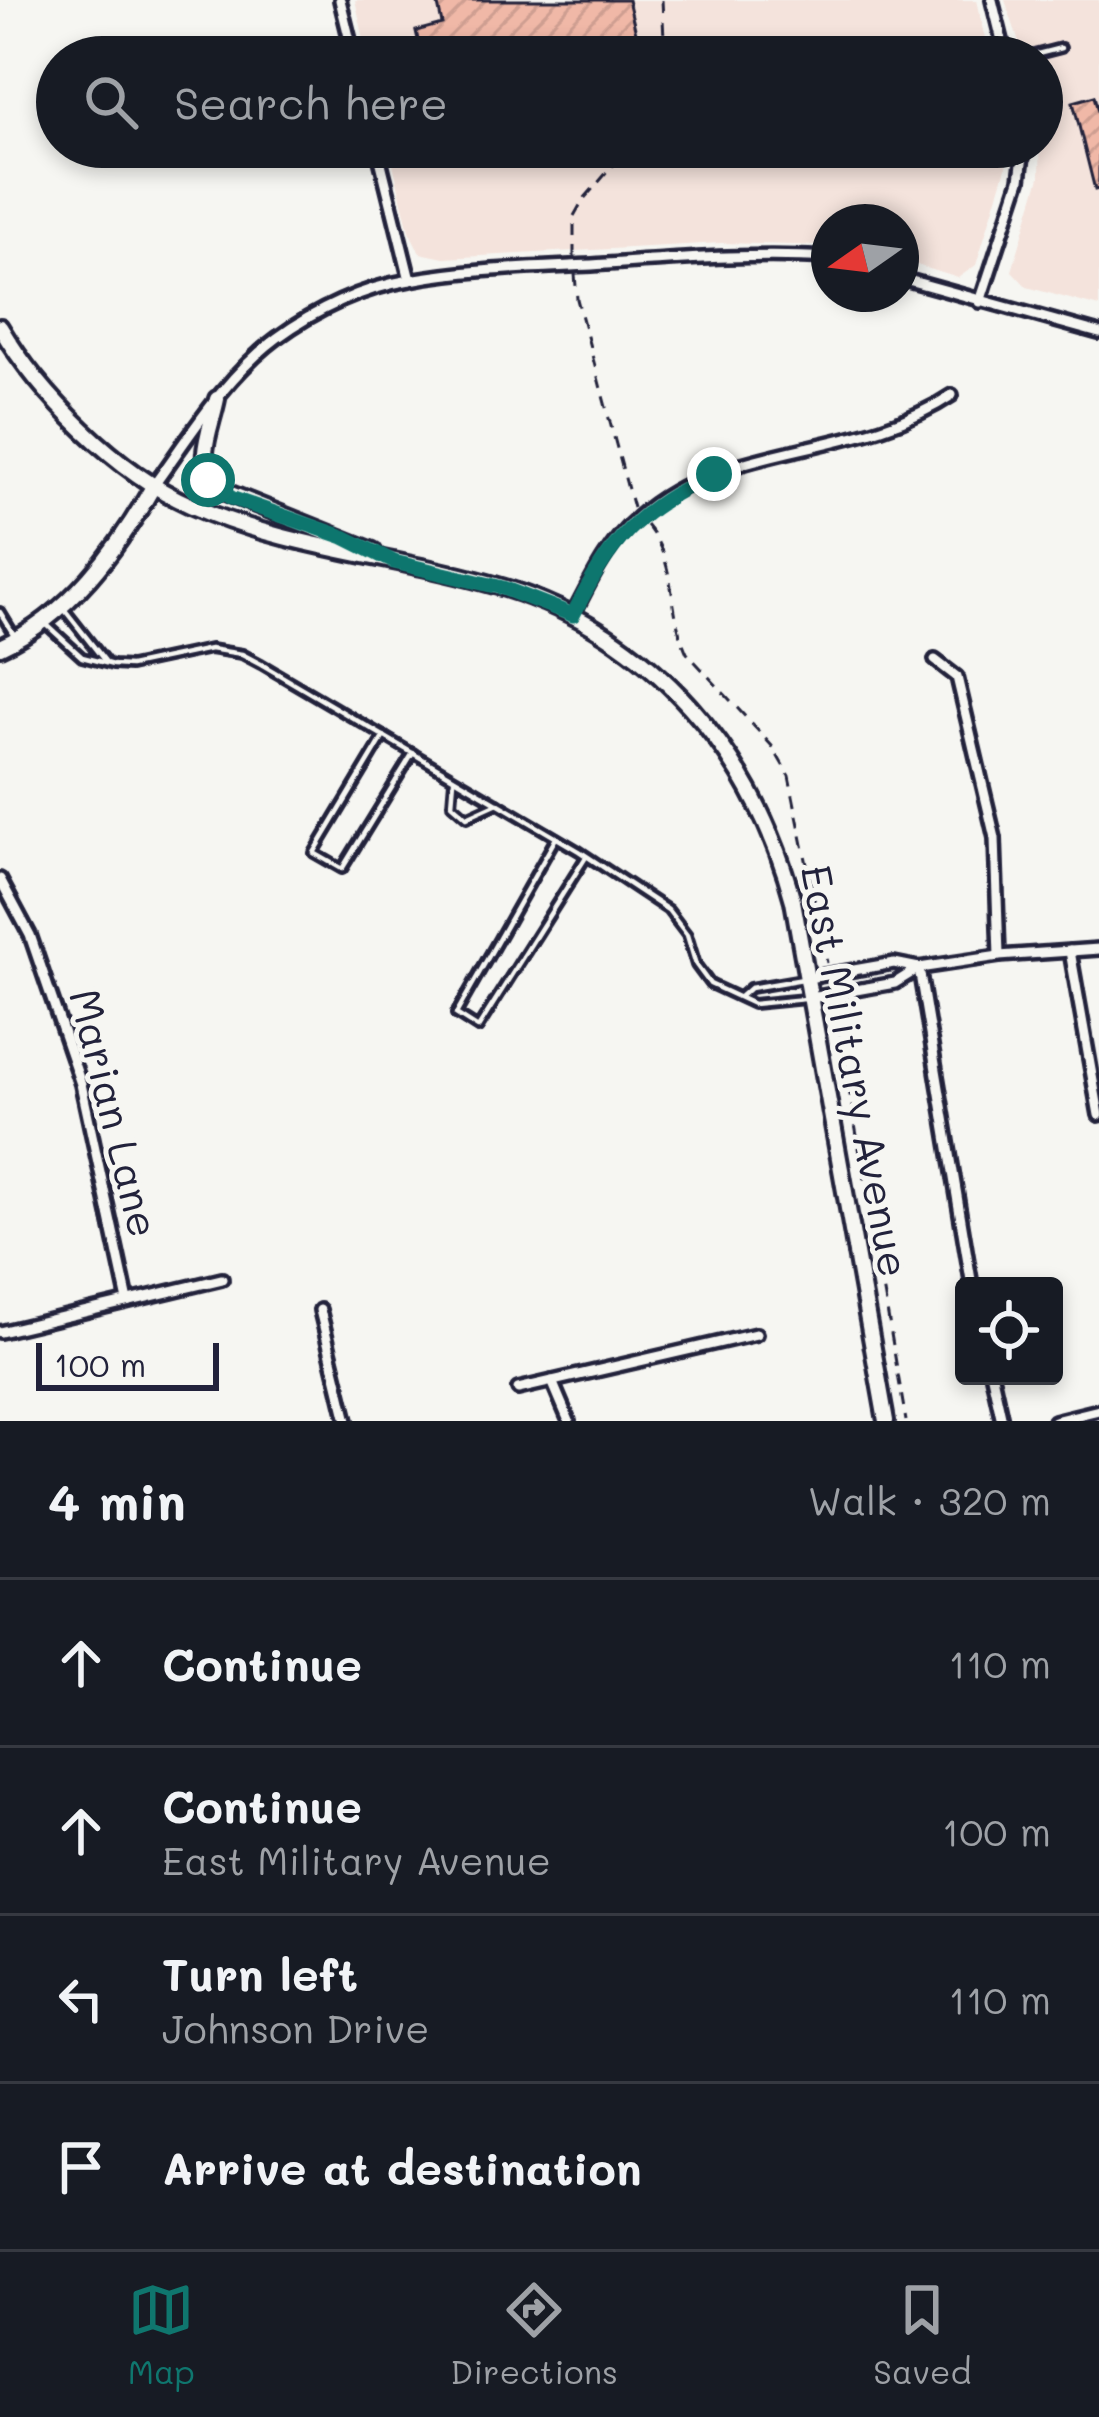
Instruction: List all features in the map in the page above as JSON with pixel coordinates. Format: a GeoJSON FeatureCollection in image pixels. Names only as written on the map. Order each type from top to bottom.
{"type":"FeatureCollection","features":[{"type":"Feature","properties":{"kind":"main road","name":"East Military Avenue"},"geometry":{"type":"LineString","coordinates":[[0,327],[24,366],[68,413],[154,485],[184,503],[248,528],[503,588],[573,615],[627,649],[704,719],[742,774],[779,850],[808,978],[886,1421]]}},
{"type":"Feature","properties":{"kind":"main road"},"geometry":{"type":"LineString","coordinates":[[217,400],[204,455],[213,488],[344,537],[394,562]]}},
{"type":"Feature","properties":{"kind":"main road"},"geometry":{"type":"LineString","coordinates":[[0,647],[44,622],[104,561],[154,485]]}},
{"type":"Feature","properties":{"kind":"street"},"geometry":{"type":"LineString","coordinates":[[340,0],[349,36]]}},
{"type":"Feature","properties":{"kind":"street"},"geometry":{"type":"LineString","coordinates":[[992,0],[1001,36]]}},
{"type":"Feature","properties":{"kind":"street"},"geometry":{"type":"LineString","coordinates":[[382,168],[410,280]]}},
{"type":"Feature","properties":{"kind":"street"},"geometry":{"type":"LineString","coordinates":[[980,302],[1016,196],[1021,168]]}},
{"type":"Feature","properties":{"kind":"street"},"geometry":{"type":"LineString","coordinates":[[154,485],[217,400],[263,350],[303,321],[347,298],[410,280],[769,254],[811,257]]}},
{"type":"Feature","properties":{"kind":"street"},"geometry":{"type":"LineString","coordinates":[[919,283],[1099,333]]}},
{"type":"Feature","properties":{"kind":"street"},"geometry":{"type":"LineString","coordinates":[[573,615],[615,541],[638,516],[675,491],[745,464],[886,430],[952,395]]}},
{"type":"Feature","properties":{"kind":"street"},"geometry":{"type":"LineString","coordinates":[[935,660],[957,677],[995,838],[999,956]]}},
{"type":"Feature","properties":{"kind":"street","name":"Marian Lane"},"geometry":{"type":"LineString","coordinates":[[0,879],[30,934],[81,1084],[128,1301]]}},
{"type":"Feature","properties":{"kind":"street"},"geometry":{"type":"LineString","coordinates":[[808,978],[894,963],[919,968],[1099,949]]}},
{"type":"Feature","properties":{"kind":"street"},"geometry":{"type":"LineString","coordinates":[[1070,951],[1099,1115]]}},
{"type":"Feature","properties":{"kind":"street"},"geometry":{"type":"LineString","coordinates":[[811,998],[895,983],[919,968]]}},
{"type":"Feature","properties":{"kind":"street"},"geometry":{"type":"LineString","coordinates":[[919,968],[970,1277]]}},
{"type":"Feature","properties":{"kind":"street"},"geometry":{"type":"LineString","coordinates":[[0,1332],[222,1279]]}},
{"type":"Feature","properties":{"kind":"street"},"geometry":{"type":"LineString","coordinates":[[320,1310],[347,1421]]}},
{"type":"Feature","properties":{"kind":"street"},"geometry":{"type":"LineString","coordinates":[[518,1389],[757,1334]]}},
{"type":"Feature","properties":{"kind":"street"},"geometry":{"type":"LineString","coordinates":[[552,1381],[569,1421]]}},
{"type":"Feature","properties":{"kind":"street"},"geometry":{"type":"LineString","coordinates":[[994,1385],[1003,1421]]}},
{"type":"Feature","properties":{"kind":"street"},"geometry":{"type":"LineString","coordinates":[[1054,1421],[1099,1410]]}},
{"type":"Feature","properties":{"kind":"lane"},"geometry":{"type":"LineString","coordinates":[[61,605],[105,661]]}},
{"type":"Feature","properties":{"kind":"lane"},"geometry":{"type":"LineString","coordinates":[[0,612],[17,640]]}},
{"type":"Feature","properties":{"kind":"lane"},"geometry":{"type":"LineString","coordinates":[[44,622],[82,657],[130,666],[210,650],[242,655],[498,803],[668,910],[687,935],[696,965],[710,985],[753,1004],[811,998]]}},
{"type":"Feature","properties":{"kind":"lane"},"geometry":{"type":"LineString","coordinates":[[384,736],[314,854],[342,869],[413,753]]}},
{"type":"Feature","properties":{"kind":"lane"},"geometry":{"type":"LineString","coordinates":[[455,778],[452,804],[467,817],[498,803]]}},
{"type":"Feature","properties":{"kind":"lane"},"geometry":{"type":"LineString","coordinates":[[556,838],[455,1014],[478,1028],[586,856]]}},
{"type":"Feature","properties":{"kind":"lane"},"geometry":{"type":"LineString","coordinates":[[737,998],[750,988],[808,978]]}},
{"type":"Feature","properties":{"kind":"path"},"geometry":{"type":"LineString","coordinates":[[662,0],[664,36]]}},
{"type":"Feature","properties":{"kind":"shaded area"},"geometry":{"type":"Polygon","coordinates":[[[355,0],[977,0],[985,36],[363,36],[355,0]]]}},
{"type":"Feature","properties":{"kind":"shaded area"},"geometry":{"type":"Polygon","coordinates":[[[1005,0],[1099,0],[1099,307],[1027,287],[1012,271],[1040,168],[1063,168],[1063,36],[1017,36],[1005,0]]]}},
{"type":"Feature","properties":{"kind":"shaded area"},"geometry":{"type":"Polygon","coordinates":[[[394,168],[1006,168],[976,265],[958,278],[919,266],[919,204],[811,204],[811,245],[722,243],[444,258],[420,253],[409,231],[394,168]]]}},
{"type":"Feature","properties":{"kind":"building"},"geometry":{"type":"Polygon","coordinates":[[[437,0],[628,0],[637,36],[417,36],[416,31],[442,24],[437,0]]]}},
{"type":"Feature","properties":{"kind":"building"},"geometry":{"type":"Polygon","coordinates":[[[1094,96],[1099,115],[1099,189],[1095,190],[1073,102],[1094,96]]]}},
{"type":"Feature","properties":{"kind":"route"},"geometry":{"type":"LineString","coordinates":[[208,480],[231,498],[344,537],[394,562],[503,588],[573,615],[597,568],[638,516],[675,491],[714,474]]}}]}
